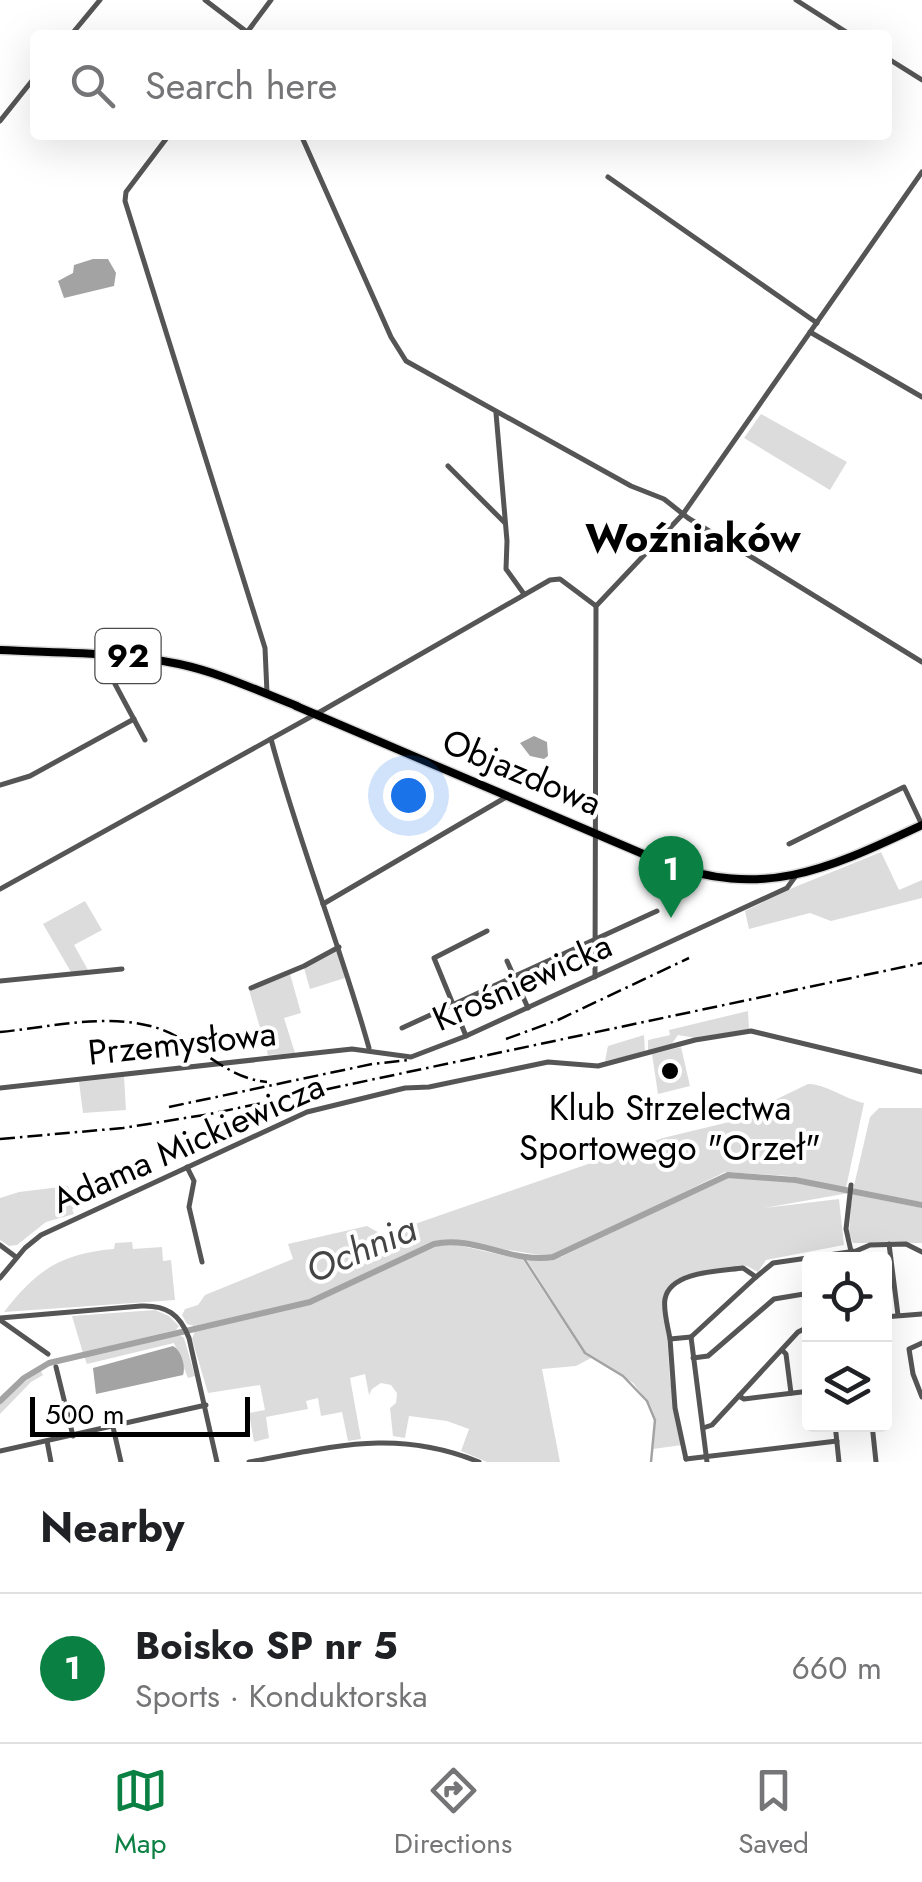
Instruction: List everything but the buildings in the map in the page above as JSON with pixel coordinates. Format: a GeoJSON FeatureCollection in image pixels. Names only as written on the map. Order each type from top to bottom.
{"type":"FeatureCollection","features":[{"type":"Feature","properties":{"kind":"main road","name":"Objazdowa"},"geometry":{"type":"LineString","coordinates":[[0,650],[156,660],[208,672],[704,876],[757,881],[795,877]]}},
{"type":"Feature","properties":{"kind":"main road","name":"92"},"geometry":{"type":"LineString","coordinates":[[795,877],[840,862],[922,825]]}},
{"type":"Feature","properties":{"kind":"street"},"geometry":{"type":"LineString","coordinates":[[75,30],[100,0]]}},
{"type":"Feature","properties":{"kind":"street"},"geometry":{"type":"LineString","coordinates":[[205,0],[243,30]]}},
{"type":"Feature","properties":{"kind":"street"},"geometry":{"type":"LineString","coordinates":[[251,30],[272,0]]}},
{"type":"Feature","properties":{"kind":"street"},"geometry":{"type":"LineString","coordinates":[[796,0],[843,30]]}},
{"type":"Feature","properties":{"kind":"street"},"geometry":{"type":"LineString","coordinates":[[892,61],[922,80]]}},
{"type":"Feature","properties":{"kind":"street"},"geometry":{"type":"LineString","coordinates":[[0,122],[30,84]]}},
{"type":"Feature","properties":{"kind":"street"},"geometry":{"type":"LineString","coordinates":[[165,140],[126,192],[125,201],[265,648],[267,694]]}},
{"type":"Feature","properties":{"kind":"street"},"geometry":{"type":"LineString","coordinates":[[303,140],[400,354],[412,366],[632,486],[664,499],[922,662]]}},
{"type":"Feature","properties":{"kind":"street"},"geometry":{"type":"LineString","coordinates":[[595,977],[596,606],[683,514],[922,172]]}},
{"type":"Feature","properties":{"kind":"street"},"geometry":{"type":"LineString","coordinates":[[608,177],[817,322]]}},
{"type":"Feature","properties":{"kind":"street"},"geometry":{"type":"LineString","coordinates":[[810,332],[922,398]]}},
{"type":"Feature","properties":{"kind":"street"},"geometry":{"type":"LineString","coordinates":[[496,413],[506,570],[524,594]]}},
{"type":"Feature","properties":{"kind":"street"},"geometry":{"type":"LineString","coordinates":[[448,466],[506,524]]}},
{"type":"Feature","properties":{"kind":"street"},"geometry":{"type":"LineString","coordinates":[[0,888],[550,580],[560,579],[596,606]]}},
{"type":"Feature","properties":{"kind":"street"},"geometry":{"type":"LineString","coordinates":[[115,684],[146,740]]}},
{"type":"Feature","properties":{"kind":"street"},"geometry":{"type":"LineString","coordinates":[[0,784],[30,776],[134,719]]}},
{"type":"Feature","properties":{"kind":"street"},"geometry":{"type":"LineString","coordinates":[[272,739],[294,823],[339,947],[369,1048]]}},
{"type":"Feature","properties":{"kind":"street"},"geometry":{"type":"LineString","coordinates":[[789,844],[904,787],[922,825]]}},
{"type":"Feature","properties":{"kind":"street"},"geometry":{"type":"LineString","coordinates":[[324,904],[508,796]]}},
{"type":"Feature","properties":{"kind":"street","name":"Krośniewicka"},"geometry":{"type":"LineString","coordinates":[[369,1048],[414,1056],[466,1036],[787,888],[795,877]]}},
{"type":"Feature","properties":{"kind":"street"},"geometry":{"type":"LineString","coordinates":[[402,1028],[658,912]]}},
{"type":"Feature","properties":{"kind":"street"},"geometry":{"type":"LineString","coordinates":[[466,1036],[434,958],[487,932]]}},
{"type":"Feature","properties":{"kind":"street"},"geometry":{"type":"LineString","coordinates":[[251,988],[339,947]]}},
{"type":"Feature","properties":{"kind":"street"},"geometry":{"type":"LineString","coordinates":[[507,961],[528,1008]]}},
{"type":"Feature","properties":{"kind":"street"},"geometry":{"type":"LineString","coordinates":[[0,982],[122,969]]}},
{"type":"Feature","properties":{"kind":"street","name":"Adama Mickiewicza"},"geometry":{"type":"LineString","coordinates":[[0,1278],[40,1236],[317,1108],[548,1062],[598,1066],[695,1040],[750,1031],[922,1072]]}},
{"type":"Feature","properties":{"kind":"street","name":"Przemysłowa"},"geometry":{"type":"LineString","coordinates":[[0,1088],[369,1048]]}},
{"type":"Feature","properties":{"kind":"street"},"geometry":{"type":"LineString","coordinates":[[187,1166],[194,1182],[190,1207],[202,1262]]}},
{"type":"Feature","properties":{"kind":"street"},"geometry":{"type":"LineString","coordinates":[[851,1252],[846,1229],[852,1185]]}},
{"type":"Feature","properties":{"kind":"street"},"geometry":{"type":"LineString","coordinates":[[859,1252],[870,1245],[889,1244],[906,1244],[922,1252]]}},
{"type":"Feature","properties":{"kind":"street"},"geometry":{"type":"LineString","coordinates":[[889,1244],[898,1315]]}},
{"type":"Feature","properties":{"kind":"street"},"geometry":{"type":"LineString","coordinates":[[0,1245],[16,1258]]}},
{"type":"Feature","properties":{"kind":"street"},"geometry":{"type":"LineString","coordinates":[[670,1339],[690,1337],[773,1263],[802,1259]]}},
{"type":"Feature","properties":{"kind":"street"},"geometry":{"type":"LineString","coordinates":[[756,1277],[743,1268],[683,1278],[664,1299],[675,1408],[687,1460],[837,1440]]}},
{"type":"Feature","properties":{"kind":"street"},"geometry":{"type":"LineString","coordinates":[[694,1358],[708,1356],[777,1297],[802,1294]]}},
{"type":"Feature","properties":{"kind":"street"},"geometry":{"type":"LineString","coordinates":[[0,1319],[154,1306],[172,1311],[189,1338],[217,1462]]}},
{"type":"Feature","properties":{"kind":"street"},"geometry":{"type":"LineString","coordinates":[[892,1316],[922,1314]]}},
{"type":"Feature","properties":{"kind":"street"},"geometry":{"type":"LineString","coordinates":[[0,1319],[48,1354]]}},
{"type":"Feature","properties":{"kind":"street"},"geometry":{"type":"LineString","coordinates":[[702,1428],[712,1424],[802,1329]]}},
{"type":"Feature","properties":{"kind":"street"},"geometry":{"type":"LineString","coordinates":[[690,1337],[707,1459]]}},
{"type":"Feature","properties":{"kind":"street"},"geometry":{"type":"LineString","coordinates":[[922,1343],[909,1349],[922,1397]]}},
{"type":"Feature","properties":{"kind":"street"},"geometry":{"type":"LineString","coordinates":[[782,1350],[786,1354],[790,1393]]}},
{"type":"Feature","properties":{"kind":"street"},"geometry":{"type":"LineString","coordinates":[[56,1367],[73,1436]]}},
{"type":"Feature","properties":{"kind":"street"},"geometry":{"type":"LineString","coordinates":[[739,1396],[744,1399],[802,1392]]}},
{"type":"Feature","properties":{"kind":"street"},"geometry":{"type":"LineString","coordinates":[[0,1451],[206,1406]]}},
{"type":"Feature","properties":{"kind":"street"},"geometry":{"type":"LineString","coordinates":[[113,1427],[121,1462]]}},
{"type":"Feature","properties":{"kind":"street"},"geometry":{"type":"LineString","coordinates":[[836,1432],[840,1462]]}},
{"type":"Feature","properties":{"kind":"street"},"geometry":{"type":"LineString","coordinates":[[873,1432],[876,1462]]}},
{"type":"Feature","properties":{"kind":"street"},"geometry":{"type":"LineString","coordinates":[[47,1441],[51,1462]]}},
{"type":"Feature","properties":{"kind":"street"},"geometry":{"type":"LineString","coordinates":[[249,1462],[395,1441],[444,1449],[479,1462]]}},
{"type":"Feature","properties":{"kind":"shaded area"},"geometry":{"type":"Polygon","coordinates":[[[108,259],[116,273],[114,286],[64,298],[58,281],[73,273],[74,265],[108,259]]]}},
{"type":"Feature","properties":{"kind":"shaded area"},"geometry":{"type":"Polygon","coordinates":[[[761,414],[847,462],[830,490],[744,438],[761,414]]]}},
{"type":"Feature","properties":{"kind":"shaded area"},"geometry":{"type":"Polygon","coordinates":[[[534,736],[547,742],[548,756],[544,759],[530,756],[520,743],[534,736]]]}},
{"type":"Feature","properties":{"kind":"shaded area"},"geometry":{"type":"Polygon","coordinates":[[[881,852],[899,890],[922,880],[922,898],[831,921],[810,913],[749,929],[745,911],[881,852]]]}},
{"type":"Feature","properties":{"kind":"shaded area"},"geometry":{"type":"Polygon","coordinates":[[[85,901],[102,930],[74,945],[88,970],[71,972],[43,924],[85,901]]]}},
{"type":"Feature","properties":{"kind":"shaded area"},"geometry":{"type":"Polygon","coordinates":[[[337,950],[345,978],[310,989],[304,968],[337,950]]]}},
{"type":"Feature","properties":{"kind":"shaded area"},"geometry":{"type":"Polygon","coordinates":[[[290,974],[301,1013],[284,1018],[295,1053],[268,1055],[249,990],[290,974]]]}},
{"type":"Feature","properties":{"kind":"shaded area"},"geometry":{"type":"Polygon","coordinates":[[[748,1011],[749,1029],[696,1038],[678,1035],[671,1045],[648,1051],[648,1040],[670,1035],[669,1030],[748,1011]]]}},
{"type":"Feature","properties":{"kind":"shaded area"},"geometry":{"type":"Polygon","coordinates":[[[644,1035],[645,1052],[605,1061],[608,1046],[644,1035]]]}},
{"type":"Feature","properties":{"kind":"shaded area","name":"Klub Strzelectwa Sportowego \"Orzeł\""},"geometry":{"type":"Polygon","coordinates":[[[681,1047],[690,1086],[658,1094],[652,1054],[681,1047]]]}},
{"type":"Feature","properties":{"kind":"shaded area"},"geometry":{"type":"Polygon","coordinates":[[[124,1077],[126,1110],[83,1113],[79,1082],[124,1077]]]}},
{"type":"Feature","properties":{"kind":"shaded area"},"geometry":{"type":"Polygon","coordinates":[[[808,1084],[864,1103],[846,1188],[790,1176],[725,1172],[562,1252],[546,1256],[445,1240],[419,1248],[311,1300],[194,1326],[187,1324],[182,1315],[205,1295],[293,1259],[288,1244],[367,1226],[383,1235],[663,1138],[729,1122],[808,1084]]]}},
{"type":"Feature","properties":{"kind":"shaded area"},"geometry":{"type":"Polygon","coordinates":[[[879,1108],[922,1108],[922,1202],[853,1190],[870,1117],[879,1108]]]}},
{"type":"Feature","properties":{"kind":"shaded area"},"geometry":{"type":"Polygon","coordinates":[[[730,1176],[849,1193],[764,1208],[839,1199],[844,1245],[766,1260],[758,1272],[747,1266],[686,1275],[664,1294],[670,1379],[682,1445],[653,1449],[656,1419],[650,1404],[633,1383],[586,1353],[527,1260],[561,1257],[730,1176]]]}},
{"type":"Feature","properties":{"kind":"shaded area"},"geometry":{"type":"Polygon","coordinates":[[[68,1186],[78,1207],[72,1209],[74,1214],[46,1222],[17,1245],[9,1246],[0,1240],[0,1198],[68,1186]]]}},
{"type":"Feature","properties":{"kind":"shaded area"},"geometry":{"type":"Polygon","coordinates":[[[852,1194],[922,1208],[922,1243],[853,1243],[849,1233],[852,1194]]]}},
{"type":"Feature","properties":{"kind":"shaded area"},"geometry":{"type":"Polygon","coordinates":[[[132,1242],[133,1249],[162,1247],[163,1261],[171,1260],[175,1300],[4,1312],[52,1266],[80,1254],[114,1249],[115,1243],[132,1242]]]}},
{"type":"Feature","properties":{"kind":"shaded area"},"geometry":{"type":"Polygon","coordinates":[[[449,1243],[523,1260],[582,1351],[591,1358],[576,1366],[542,1369],[560,1462],[487,1462],[461,1451],[469,1429],[447,1421],[409,1416],[405,1438],[393,1436],[390,1408],[396,1403],[397,1393],[391,1385],[381,1383],[369,1395],[365,1374],[350,1378],[361,1439],[348,1441],[342,1412],[321,1416],[318,1398],[306,1401],[308,1409],[266,1417],[269,1438],[254,1442],[249,1413],[265,1410],[260,1385],[208,1393],[192,1339],[195,1331],[315,1303],[420,1251],[449,1243]]]}},
{"type":"Feature","properties":{"kind":"shaded area"},"geometry":{"type":"Polygon","coordinates":[[[155,1310],[169,1316],[179,1326],[176,1330],[83,1353],[72,1316],[155,1310]]]}},
{"type":"Feature","properties":{"kind":"shaded area"},"geometry":{"type":"Polygon","coordinates":[[[179,1335],[184,1338],[195,1376],[188,1378],[174,1343],[87,1364],[84,1356],[179,1335]]]}},
{"type":"Feature","properties":{"kind":"shaded area"},"geometry":{"type":"Polygon","coordinates":[[[173,1346],[182,1359],[183,1375],[96,1394],[93,1368],[173,1346]]]}},
{"type":"Feature","properties":{"kind":"shaded area"},"geometry":{"type":"Polygon","coordinates":[[[40,1369],[43,1375],[0,1414],[0,1403],[40,1369]]]}},
{"type":"Feature","properties":{"kind":"waterway","name":"Ochnia"},"geometry":{"type":"LineString","coordinates":[[0,1401],[24,1378],[49,1363],[310,1302],[434,1244],[464,1243],[523,1257],[553,1257],[728,1175],[795,1180],[922,1205]]}},
{"type":"Feature","properties":{"kind":"waterway"},"geometry":{"type":"LineString","coordinates":[[523,1257],[585,1353],[623,1376],[647,1401],[655,1420],[651,1462]]}},
{"type":"Feature","properties":{"kind":"railway"},"geometry":{"type":"LineString","coordinates":[[506,1039],[558,1020],[689,958]]}},
{"type":"Feature","properties":{"kind":"railway"},"geometry":{"type":"LineString","coordinates":[[0,1139],[123,1128],[210,1114],[922,963]]}},
{"type":"Feature","properties":{"kind":"railway"},"geometry":{"type":"LineString","coordinates":[[0,1032],[82,1022],[144,1024],[177,1036],[238,1074],[267,1082]]}},
{"type":"Feature","properties":{"kind":"railway"},"geometry":{"type":"LineString","coordinates":[[169,1107],[372,1064],[409,1060]]}},
{"type":"Feature","properties":{"kind":"place","name":"Boisko SP nr 5"},"geometry":{"type":"Point","coordinates":[671,918]}},
{"type":"Feature","properties":{"kind":"place","name":"Klub Strzelectwa Sportowego \"Orzeł\""},"geometry":{"type":"Point","coordinates":[670,1071]}},
{"type":"Feature","properties":{"kind":"district","name":"Woźniaków"},"geometry":{"type":"Point","coordinates":[693,538]}}]}
